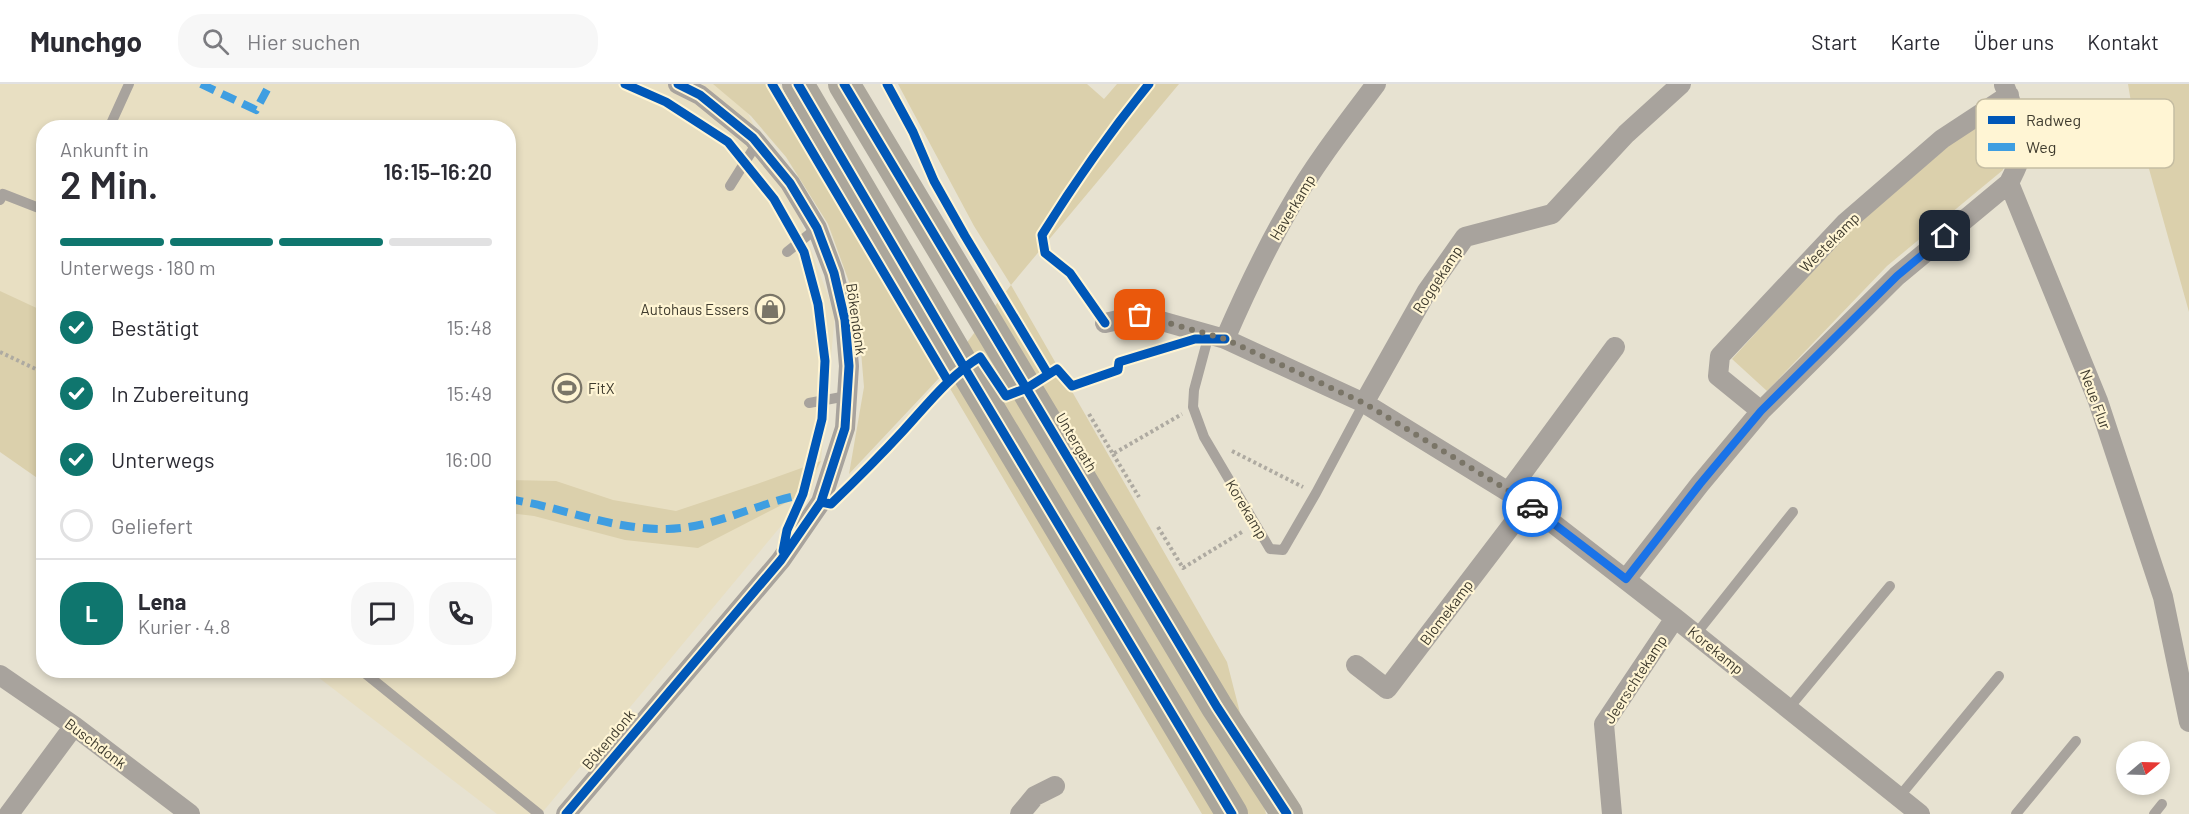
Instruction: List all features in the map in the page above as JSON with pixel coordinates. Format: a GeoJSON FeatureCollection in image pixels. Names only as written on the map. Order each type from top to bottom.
{"type":"FeatureCollection","features":[{"type":"Feature","properties":{"kind":"main road"},"geometry":{"type":"LineString","coordinates":[[798,84],[964,367],[1232,814]]}},
{"type":"Feature","properties":{"kind":"main road","name":"Untergath"},"geometry":{"type":"LineString","coordinates":[[844,84],[1211,698],[1287,814]]}},
{"type":"Feature","properties":{"kind":"street","name":"Bökendonk"},"geometry":{"type":"LineString","coordinates":[[566,814],[781,560],[821,502],[845,428],[849,366],[845,320],[834,273],[817,228],[790,183],[757,143],[700,95],[678,84]]}},
{"type":"Feature","properties":{"kind":"street","name":"Haverkamp"},"geometry":{"type":"LineString","coordinates":[[1217,337],[1293,202],[1376,84]]}},
{"type":"Feature","properties":{"kind":"street","name":"Roggekamp"},"geometry":{"type":"LineString","coordinates":[[1364,403],[1427,291],[1465,237],[1552,214],[1626,134],[1681,84]]}},
{"type":"Feature","properties":{"kind":"street","name":"Weetekamp"},"geometry":{"type":"LineString","coordinates":[[1761,411],[1718,376],[1720,356],[1845,223],[1942,139],[1976,113]]}},
{"type":"Feature","properties":{"kind":"street"},"geometry":{"type":"LineString","coordinates":[[1626,579],[1700,484],[1761,411],[1897,276],[2009,183],[2016,168]]}},
{"type":"Feature","properties":{"kind":"street","name":"Neue Flur"},"geometry":{"type":"LineString","coordinates":[[2009,183],[2098,400],[2163,597],[2189,722]]}},
{"type":"Feature","properties":{"kind":"street","name":"Korekamp"},"geometry":{"type":"LineString","coordinates":[[1105,323],[1140,315],[1217,337],[1364,403],[1528,504],[1696,634],[1920,814]]}},
{"type":"Feature","properties":{"kind":"street"},"geometry":{"type":"LineString","coordinates":[[1509,491],[1615,347]]}},
{"type":"Feature","properties":{"kind":"street","name":"Blomekamp"},"geometry":{"type":"LineString","coordinates":[[1356,665],[1387,689],[1528,504]]}},
{"type":"Feature","properties":{"kind":"street","name":"Jeerschtekamp"},"geometry":{"type":"LineString","coordinates":[[1612,814],[1604,724],[1675,618]]}},
{"type":"Feature","properties":{"kind":"street","name":"Buschdonk"},"geometry":{"type":"LineString","coordinates":[[0,675],[74,726],[190,814]]}},
{"type":"Feature","properties":{"kind":"street"},"geometry":{"type":"LineString","coordinates":[[9,814],[74,726]]}},
{"type":"Feature","properties":{"kind":"street"},"geometry":{"type":"LineString","coordinates":[[1020,814],[1035,796],[1055,786]]}},
{"type":"Feature","properties":{"kind":"lane"},"geometry":{"type":"LineString","coordinates":[[113,120],[129,84]]}},
{"type":"Feature","properties":{"kind":"lane"},"geometry":{"type":"LineString","coordinates":[[730,186],[757,143]]}},
{"type":"Feature","properties":{"kind":"lane"},"geometry":{"type":"LineString","coordinates":[[0,200],[3,194],[36,207]]}},
{"type":"Feature","properties":{"kind":"lane"},"geometry":{"type":"LineString","coordinates":[[788,252],[817,228]]}},
{"type":"Feature","properties":{"kind":"lane","name":"Korekamp"},"geometry":{"type":"LineString","coordinates":[[1217,337],[1194,390],[1193,407],[1204,437],[1270,549],[1283,550],[1364,403]]}},
{"type":"Feature","properties":{"kind":"lane"},"geometry":{"type":"LineString","coordinates":[[809,404],[847,396]]}},
{"type":"Feature","properties":{"kind":"lane"},"geometry":{"type":"LineString","coordinates":[[1696,634],[1793,512]]}},
{"type":"Feature","properties":{"kind":"lane"},"geometry":{"type":"LineString","coordinates":[[1788,709],[1890,586]]}},
{"type":"Feature","properties":{"kind":"lane"},"geometry":{"type":"LineString","coordinates":[[1899,797],[1999,676]]}},
{"type":"Feature","properties":{"kind":"lane"},"geometry":{"type":"LineString","coordinates":[[371,678],[539,814]]}},
{"type":"Feature","properties":{"kind":"lane"},"geometry":{"type":"LineString","coordinates":[[2016,814],[2076,741]]}},
{"type":"Feature","properties":{"kind":"lane"},"geometry":{"type":"LineString","coordinates":[[2154,814],[2162,804]]}},
{"type":"Feature","properties":{"kind":"path"},"geometry":{"type":"LineString","coordinates":[[0,352],[36,370]]}},
{"type":"Feature","properties":{"kind":"path"},"geometry":{"type":"LineString","coordinates":[[1113,454],[1193,407]]}},
{"type":"Feature","properties":{"kind":"path"},"geometry":{"type":"LineString","coordinates":[[1089,414],[1139,498]]}},
{"type":"Feature","properties":{"kind":"path"},"geometry":{"type":"LineString","coordinates":[[1204,437],[1316,493]]}},
{"type":"Feature","properties":{"kind":"path"},"geometry":{"type":"LineString","coordinates":[[1158,527],[1183,568],[1256,524]]}},
{"type":"Feature","properties":{"kind":"shaded area"},"geometry":{"type":"Polygon","coordinates":[[[0,84],[733,84],[797,211],[835,315],[821,461],[811,490],[541,814],[497,814],[319,678],[516,678],[516,120],[36,120],[36,346],[0,329],[0,84]]]}},
{"type":"Feature","properties":{"kind":"shaded area"},"geometry":{"type":"Polygon","coordinates":[[[713,84],[770,84],[942,375],[849,474],[864,387],[857,304],[828,224],[786,157],[751,116],[713,84]]]}},
{"type":"Feature","properties":{"kind":"shaded area"},"geometry":{"type":"Polygon","coordinates":[[[898,84],[1087,84],[1104,99],[1117,84],[1179,84],[1011,285],[974,226],[898,84]]]}},
{"type":"Feature","properties":{"kind":"shaded area"},"geometry":{"type":"Polygon","coordinates":[[[2128,84],[2189,84],[2189,312],[2149,168],[2174,168],[2174,99],[2130,99],[2128,84]]]}},
{"type":"Feature","properties":{"kind":"shaded area"},"geometry":{"type":"Polygon","coordinates":[[[1976,123],[1976,168],[2003,168],[2003,170],[1887,266],[1767,391],[1732,359],[1843,237],[1976,123]]]}},
{"type":"Feature","properties":{"kind":"shaded area"},"geometry":{"type":"Polygon","coordinates":[[[1011,285],[1227,662],[1266,814],[1202,814],[942,375],[1011,285]]]}},
{"type":"Feature","properties":{"kind":"shaded area"},"geometry":{"type":"Polygon","coordinates":[[[0,291],[36,308],[36,477],[0,452],[0,291]]]}},
{"type":"Feature","properties":{"kind":"shaded area"},"geometry":{"type":"Polygon","coordinates":[[[821,461],[803,494],[698,548],[625,540],[534,516],[516,514],[516,480],[556,481],[613,500],[676,511],[821,461]]]}},
{"type":"Feature","properties":{"kind":"marked path"},"geometry":{"type":"LineString","coordinates":[[201,84],[256,110],[270,84]]}},
{"type":"Feature","properties":{"kind":"marked path"},"geometry":{"type":"LineString","coordinates":[[516,501],[627,526],[667,529],[685,528],[720,520],[806,494]]}},
{"type":"Feature","properties":{"kind":"cycle path"},"geometry":{"type":"LineString","coordinates":[[625,84],[666,102],[728,142],[774,199],[804,252],[818,304],[825,361],[822,419],[803,494],[787,530],[783,551]]}},
{"type":"Feature","properties":{"kind":"cycle path"},"geometry":{"type":"LineString","coordinates":[[566,814],[781,560],[821,502],[845,428],[849,366],[845,320],[834,273],[817,228],[790,183],[753,138],[700,95],[678,84]]}},
{"type":"Feature","properties":{"kind":"cycle path"},"geometry":{"type":"LineString","coordinates":[[772,84],[948,381]]}},
{"type":"Feature","properties":{"kind":"cycle path"},"geometry":{"type":"LineString","coordinates":[[798,84],[964,367],[1232,814]]}},
{"type":"Feature","properties":{"kind":"cycle path"},"geometry":{"type":"LineString","coordinates":[[844,84],[1217,707],[1287,814]]}},
{"type":"Feature","properties":{"kind":"cycle path"},"geometry":{"type":"LineString","coordinates":[[887,84],[913,132],[934,181],[1048,374]]}},
{"type":"Feature","properties":{"kind":"cycle path"},"geometry":{"type":"LineString","coordinates":[[1105,323],[1070,273],[1045,253],[1042,235],[1093,158],[1149,84]]}},
{"type":"Feature","properties":{"kind":"cycle path"},"geometry":{"type":"LineString","coordinates":[[821,502],[831,504],[886,450],[948,382],[980,357],[1006,396],[1027,388],[1057,369],[1072,386],[1118,370],[1119,362],[1195,339],[1225,339]]}},
{"type":"Feature","properties":{"kind":"way so far"},"geometry":{"type":"LineString","coordinates":[[1140,315],[1225,339],[1364,403],[1532,507]]}},
{"type":"Feature","properties":{"kind":"place","name":"Autohaus Essers"},"geometry":{"type":"Point","coordinates":[770,309]}},
{"type":"Feature","properties":{"kind":"place","name":"FitX"},"geometry":{"type":"Point","coordinates":[567,388]}},
{"type":"Feature","properties":{"kind":"route"},"geometry":{"type":"LineString","coordinates":[[1532,507],[1626,579],[1700,484],[1761,411],[1897,276],[1945,236]]}}]}
